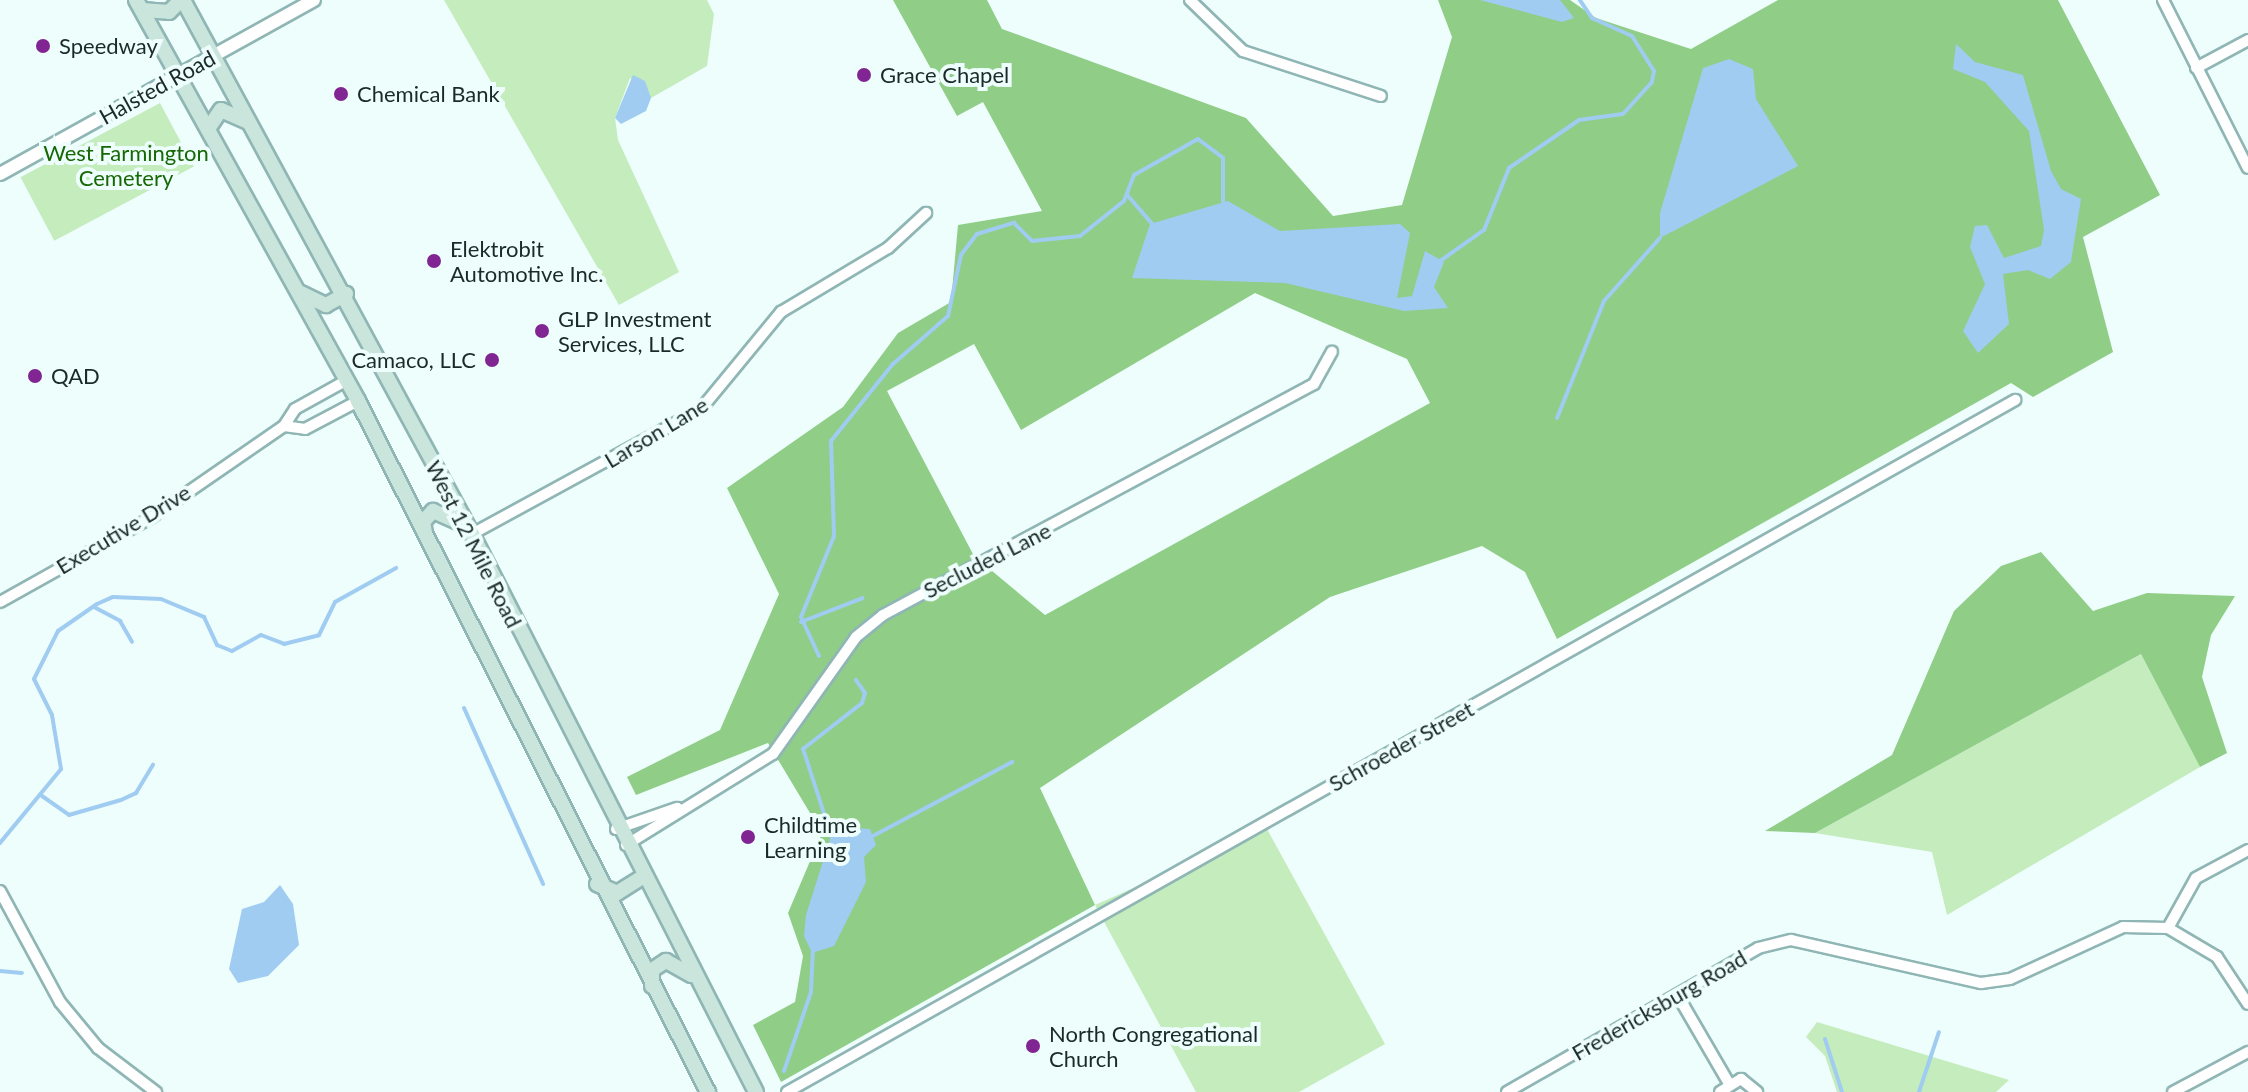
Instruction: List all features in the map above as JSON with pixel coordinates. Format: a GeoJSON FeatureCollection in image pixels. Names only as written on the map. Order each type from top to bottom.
{"type":"FeatureCollection","features":[{"type":"Feature","properties":{"kind":"main road"},"geometry":{"type":"LineString","coordinates":[[139,5],[169,12],[182,0]]}},
{"type":"Feature","properties":{"kind":"main road","name":"West 12 Mile Road"},"geometry":{"type":"LineString","coordinates":[[182,0],[346,294],[472,534],[624,845],[756,1092]]}},
{"type":"Feature","properties":{"kind":"main road","name":"West 12 Mile Road"},"geometry":{"type":"LineString","coordinates":[[139,5],[358,401],[597,884],[708,1092]]}},
{"type":"Feature","properties":{"kind":"main road"},"geometry":{"type":"LineString","coordinates":[[208,129],[212,117],[230,110],[254,128]]}},
{"type":"Feature","properties":{"kind":"main road"},"geometry":{"type":"LineString","coordinates":[[298,291],[326,305],[346,294]]}},
{"type":"Feature","properties":{"kind":"main road"},"geometry":{"type":"LineString","coordinates":[[426,540],[423,522],[433,511],[449,512],[472,534]]}},
{"type":"Feature","properties":{"kind":"main road"},"geometry":{"type":"LineString","coordinates":[[597,884],[617,893],[641,878]]}},
{"type":"Feature","properties":{"kind":"main road"},"geometry":{"type":"LineString","coordinates":[[653,990],[652,970],[666,961],[694,978]]}},
{"type":"Feature","properties":{"kind":"street","name":"Halsted Road"},"geometry":{"type":"LineString","coordinates":[[0,174],[314,0]]}},
{"type":"Feature","properties":{"kind":"street"},"geometry":{"type":"LineString","coordinates":[[1190,0],[1243,51],[1381,96]]}},
{"type":"Feature","properties":{"kind":"street"},"geometry":{"type":"LineString","coordinates":[[2163,0],[2248,168]]}},
{"type":"Feature","properties":{"kind":"street"},"geometry":{"type":"LineString","coordinates":[[2196,68],[2248,40]]}},
{"type":"Feature","properties":{"kind":"street","name":"Larson Lane"},"geometry":{"type":"LineString","coordinates":[[472,534],[701,409],[781,312],[888,248],[926,213]]}},
{"type":"Feature","properties":{"kind":"street","name":"Secluded Lane"},"geometry":{"type":"LineString","coordinates":[[624,845],[677,808],[773,754],[856,637],[883,615],[1314,384],[1332,352]]}},
{"type":"Feature","properties":{"kind":"street","name":"Executive Drive"},"geometry":{"type":"LineString","coordinates":[[0,602],[152,517],[284,426],[295,409],[347,380]]}},
{"type":"Feature","properties":{"kind":"street","name":"Schroeder Street"},"geometry":{"type":"LineString","coordinates":[[787,1092],[2015,400]]}},
{"type":"Feature","properties":{"kind":"street","name":"Executive Drive"},"geometry":{"type":"LineString","coordinates":[[284,426],[305,429],[358,401]]}},
{"type":"Feature","properties":{"kind":"street","name":"Secluded Lane"},"geometry":{"type":"LineString","coordinates":[[616,829],[677,808]]}},
{"type":"Feature","properties":{"kind":"street"},"geometry":{"type":"LineString","coordinates":[[2168,928],[2196,878],[2248,850]]}},
{"type":"Feature","properties":{"kind":"street"},"geometry":{"type":"LineString","coordinates":[[0,891],[60,1002],[98,1048],[156,1092]]}},
{"type":"Feature","properties":{"kind":"street","name":"Fredericksburg Road"},"geometry":{"type":"LineString","coordinates":[[1507,1092],[1758,948],[1791,940],[1981,983],[2010,979],[2123,927],[2168,928],[2217,957],[2248,1004]]}},
{"type":"Feature","properties":{"kind":"street"},"geometry":{"type":"LineString","coordinates":[[1678,996],[1728,1082]]}},
{"type":"Feature","properties":{"kind":"street"},"geometry":{"type":"LineString","coordinates":[[2173,1092],[2248,1052]]}},
{"type":"Feature","properties":{"kind":"street"},"geometry":{"type":"LineString","coordinates":[[1720,1092],[1728,1082],[1747,1081],[1757,1092]]}},
{"type":"Feature","properties":{"kind":"green space"},"geometry":{"type":"Polygon","coordinates":[[[444,0],[707,0],[714,14],[707,66],[651,98],[630,78],[615,118],[618,140],[679,272],[619,305],[444,0]]]}},
{"type":"Feature","properties":{"kind":"green space"},"geometry":{"type":"Polygon","coordinates":[[[893,0],[987,0],[1002,29],[1246,118],[1333,216],[1402,205],[1452,37],[1438,0],[1570,0],[1596,18],[1691,49],[1778,0],[2058,0],[2160,195],[2083,237],[2113,352],[2033,397],[2011,383],[1557,639],[1525,572],[1482,546],[1330,597],[1040,788],[1095,905],[781,1082],[753,1025],[795,1002],[803,956],[788,913],[822,833],[768,743],[636,795],[627,777],[720,730],[779,594],[727,488],[843,407],[898,333],[951,302],[958,225],[1042,211],[983,102],[957,116],[893,0]],[[1255,293],[1021,430],[974,344],[887,391],[974,556],[1045,615],[1430,403],[1407,359],[1255,293]]]}},
{"type":"Feature","properties":{"kind":"green space","name":"West Farmington Cemetery"},"geometry":{"type":"Polygon","coordinates":[[[160,103],[194,167],[54,241],[20,177],[160,103]]]}},
{"type":"Feature","properties":{"kind":"green space"},"geometry":{"type":"Polygon","coordinates":[[[2041,552],[2093,611],[2147,593],[2235,596],[2211,635],[2202,677],[2227,753],[2200,767],[2141,654],[1815,833],[1765,831],[1892,755],[1954,611],[2001,566],[2041,552]]]}},
{"type":"Feature","properties":{"kind":"green space"},"geometry":{"type":"Polygon","coordinates":[[[2141,654],[2200,767],[1947,915],[1932,852],[1815,833],[2141,654]]]}},
{"type":"Feature","properties":{"kind":"green space"},"geometry":{"type":"Polygon","coordinates":[[[1267,829],[1385,1044],[1299,1092],[1196,1092],[1095,905],[1267,829]]]}},
{"type":"Feature","properties":{"kind":"green space"},"geometry":{"type":"Polygon","coordinates":[[[1817,1022],[2009,1080],[1996,1092],[1837,1092],[1825,1056],[1806,1037],[1817,1022]]]}},
{"type":"Feature","properties":{"kind":"water"},"geometry":{"type":"Polygon","coordinates":[[[1480,0],[1560,0],[1574,18],[1562,22],[1480,0]]]}},
{"type":"Feature","properties":{"kind":"water"},"geometry":{"type":"Polygon","coordinates":[[[1956,44],[1975,62],[2023,75],[2051,171],[2061,189],[2081,199],[2071,262],[2050,279],[2028,270],[2003,274],[2009,324],[1978,353],[1963,331],[1985,284],[1970,247],[1975,226],[1987,225],[2004,258],[2041,246],[2044,230],[2029,131],[1985,82],[1953,69],[1956,44]]]}},
{"type":"Feature","properties":{"kind":"water"},"geometry":{"type":"Polygon","coordinates":[[[1729,59],[1753,69],[1756,99],[1798,166],[1660,238],[1660,213],[1703,68],[1729,59]]]}},
{"type":"Feature","properties":{"kind":"water"},"geometry":{"type":"Polygon","coordinates":[[[633,75],[645,81],[651,98],[646,111],[621,124],[615,118],[633,75]]]}},
{"type":"Feature","properties":{"kind":"water"},"geometry":{"type":"Polygon","coordinates":[[[1228,201],[1280,231],[1400,224],[1410,233],[1397,298],[1412,296],[1425,251],[1444,262],[1434,287],[1448,308],[1404,311],[1285,283],[1132,278],[1150,224],[1228,201]]]}},
{"type":"Feature","properties":{"kind":"water"},"geometry":{"type":"Polygon","coordinates":[[[854,828],[870,829],[876,845],[864,857],[866,882],[834,946],[812,953],[804,936],[806,915],[831,836],[854,828]]]}},
{"type":"Feature","properties":{"kind":"water"},"geometry":{"type":"Polygon","coordinates":[[[280,885],[293,904],[299,945],[268,976],[238,983],[229,969],[242,909],[264,902],[280,885]]]}},
{"type":"Feature","properties":{"kind":"waterway"},"geometry":{"type":"LineString","coordinates":[[1440,261],[1484,230],[1509,168],[1579,120],[1623,114],[1652,82],[1654,71],[1632,36],[1592,18],[1580,0]]}},
{"type":"Feature","properties":{"kind":"waterway"},"geometry":{"type":"LineString","coordinates":[[819,656],[801,617],[834,536],[831,441],[893,364],[948,316],[961,255],[977,234],[1014,223],[1032,241],[1080,236],[1124,201],[1134,175],[1198,139],[1223,158],[1223,201]]}},
{"type":"Feature","properties":{"kind":"waterway"},"geometry":{"type":"LineString","coordinates":[[1128,196],[1152,224]]}},
{"type":"Feature","properties":{"kind":"waterway"},"geometry":{"type":"LineString","coordinates":[[1557,418],[1604,301],[1660,238]]}},
{"type":"Feature","properties":{"kind":"waterway"},"geometry":{"type":"LineString","coordinates":[[0,843],[61,769],[52,715],[34,679],[58,631],[97,604],[113,597],[161,599],[204,617],[217,645],[232,651],[261,635],[284,644],[319,635],[335,602],[396,568]]}},
{"type":"Feature","properties":{"kind":"waterway"},"geometry":{"type":"LineString","coordinates":[[801,622],[863,598]]}},
{"type":"Feature","properties":{"kind":"waterway"},"geometry":{"type":"LineString","coordinates":[[94,607],[120,621],[132,642]]}},
{"type":"Feature","properties":{"kind":"waterway"},"geometry":{"type":"LineString","coordinates":[[832,838],[803,749],[862,703],[865,693],[856,680]]}},
{"type":"Feature","properties":{"kind":"waterway"},"geometry":{"type":"LineString","coordinates":[[464,708],[543,884]]}},
{"type":"Feature","properties":{"kind":"waterway"},"geometry":{"type":"LineString","coordinates":[[871,837],[1012,762]]}},
{"type":"Feature","properties":{"kind":"waterway"},"geometry":{"type":"LineString","coordinates":[[42,796],[69,815],[136,793],[153,765]]}},
{"type":"Feature","properties":{"kind":"waterway"},"geometry":{"type":"LineString","coordinates":[[784,1071],[811,992],[813,948]]}},
{"type":"Feature","properties":{"kind":"waterway"},"geometry":{"type":"LineString","coordinates":[[0,971],[22,973]]}},
{"type":"Feature","properties":{"kind":"waterway"},"geometry":{"type":"LineString","coordinates":[[1919,1092],[1939,1032]]}},
{"type":"Feature","properties":{"kind":"waterway"},"geometry":{"type":"LineString","coordinates":[[1825,1039],[1842,1092]]}},
{"type":"Feature","properties":{"kind":"place","name":"Speedway"},"geometry":{"type":"Point","coordinates":[43,46]}},
{"type":"Feature","properties":{"kind":"place","name":"Grace Chapel"},"geometry":{"type":"Point","coordinates":[864,75]}},
{"type":"Feature","properties":{"kind":"place","name":"Chemical Bank"},"geometry":{"type":"Point","coordinates":[341,94]}},
{"type":"Feature","properties":{"kind":"place","name":"Elektrobit Automotive Inc."},"geometry":{"type":"Point","coordinates":[434,261]}},
{"type":"Feature","properties":{"kind":"place","name":"GLP Investment Services, LLC"},"geometry":{"type":"Point","coordinates":[542,331]}},
{"type":"Feature","properties":{"kind":"place","name":"Camaco, LLC"},"geometry":{"type":"Point","coordinates":[492,360]}},
{"type":"Feature","properties":{"kind":"place","name":"QAD"},"geometry":{"type":"Point","coordinates":[35,376]}},
{"type":"Feature","properties":{"kind":"place","name":"Childtime Learning"},"geometry":{"type":"Point","coordinates":[748,837]}},
{"type":"Feature","properties":{"kind":"place","name":"North Congregational Church"},"geometry":{"type":"Point","coordinates":[1033,1046]}}]}
